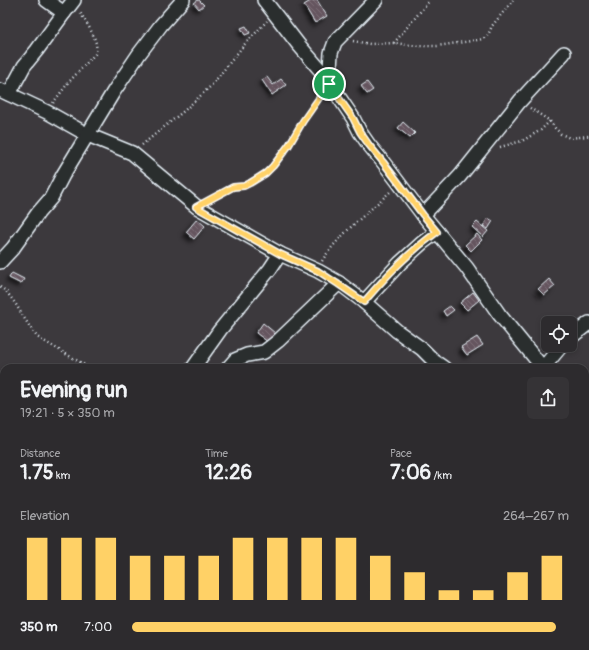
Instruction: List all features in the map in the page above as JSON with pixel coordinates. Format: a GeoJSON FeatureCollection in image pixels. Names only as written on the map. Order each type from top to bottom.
{"type":"FeatureCollection","features":[{"type":"Feature","properties":{"kind":"street"},"geometry":{"type":"LineString","coordinates":[[46,0],[64,13]]}},
{"type":"Feature","properties":{"kind":"street"},"geometry":{"type":"LineString","coordinates":[[74,0],[4,92],[47,112],[88,135],[132,153],[196,207],[280,254],[318,271],[338,284],[364,302],[438,364]]}},
{"type":"Feature","properties":{"kind":"street"},"geometry":{"type":"LineString","coordinates":[[0,262],[13,248],[38,213],[51,198],[114,90],[139,54],[182,0]]}},
{"type":"Feature","properties":{"kind":"street"},"geometry":{"type":"LineString","coordinates":[[264,0],[322,72],[369,145],[423,215],[467,268],[499,314],[541,364]]}},
{"type":"Feature","properties":{"kind":"street"},"geometry":{"type":"LineString","coordinates":[[329,84],[331,53],[335,42],[376,0]]}},
{"type":"Feature","properties":{"kind":"street"},"geometry":{"type":"LineString","coordinates":[[423,215],[460,176],[520,101],[564,53]]}},
{"type":"Feature","properties":{"kind":"street"},"geometry":{"type":"LineString","coordinates":[[364,302],[400,263],[422,243],[437,232]]}},
{"type":"Feature","properties":{"kind":"street"},"geometry":{"type":"LineString","coordinates":[[196,364],[220,330],[270,269],[280,254]]}},
{"type":"Feature","properties":{"kind":"street"},"geometry":{"type":"LineString","coordinates":[[232,364],[235,360],[247,355],[264,352],[278,341],[338,284]]}},
{"type":"Feature","properties":{"kind":"street"},"geometry":{"type":"LineString","coordinates":[[577,332],[589,323]]}},
{"type":"Feature","properties":{"kind":"street"},"geometry":{"type":"LineString","coordinates":[[547,364],[557,352]]}},
{"type":"Feature","properties":{"kind":"path"},"geometry":{"type":"LineString","coordinates":[[47,112],[68,83],[95,54],[96,51],[97,46],[95,39],[74,0]]}},
{"type":"Feature","properties":{"kind":"path"},"geometry":{"type":"LineString","coordinates":[[394,43],[430,0]]}},
{"type":"Feature","properties":{"kind":"path"},"geometry":{"type":"LineString","coordinates":[[339,39],[370,44],[394,43],[419,46],[437,46],[483,39],[488,35],[492,26],[513,0]]}},
{"type":"Feature","properties":{"kind":"path"},"geometry":{"type":"LineString","coordinates":[[132,153],[185,110],[211,86],[244,45],[274,13]]}},
{"type":"Feature","properties":{"kind":"path"},"geometry":{"type":"LineString","coordinates":[[196,207],[233,187],[244,186],[266,173],[289,145],[303,121],[329,84]]}},
{"type":"Feature","properties":{"kind":"path"},"geometry":{"type":"LineString","coordinates":[[520,101],[550,121],[561,134],[570,138],[589,136]]}},
{"type":"Feature","properties":{"kind":"path"},"geometry":{"type":"LineString","coordinates":[[486,144],[499,147],[522,141],[540,130],[550,121]]}},
{"type":"Feature","properties":{"kind":"path"},"geometry":{"type":"LineString","coordinates":[[318,271],[322,260],[340,237],[400,184]]}},
{"type":"Feature","properties":{"kind":"path"},"geometry":{"type":"LineString","coordinates":[[0,287],[6,291],[15,303],[37,337],[83,364]]}},
{"type":"Feature","properties":{"kind":"building"},"geometry":{"type":"Polygon","coordinates":[[[198,0],[204,5],[199,9],[194,3],[198,0]]]}},
{"type":"Feature","properties":{"kind":"building"},"geometry":{"type":"Polygon","coordinates":[[[312,0],[317,0],[327,16],[315,23],[304,5],[312,0]]]}},
{"type":"Feature","properties":{"kind":"building"},"geometry":{"type":"Polygon","coordinates":[[[246,26],[250,33],[245,35],[241,28],[246,26]]]}},
{"type":"Feature","properties":{"kind":"building"},"geometry":{"type":"Polygon","coordinates":[[[267,77],[273,85],[281,79],[286,85],[272,95],[262,80],[267,77]]]}},
{"type":"Feature","properties":{"kind":"building"},"geometry":{"type":"Polygon","coordinates":[[[367,82],[373,90],[367,94],[361,86],[367,82]]]}},
{"type":"Feature","properties":{"kind":"building"},"geometry":{"type":"Polygon","coordinates":[[[403,122],[415,133],[410,138],[398,128],[403,122]]]}},
{"type":"Feature","properties":{"kind":"building"},"geometry":{"type":"Polygon","coordinates":[[[488,218],[493,221],[488,229],[483,226],[488,218]]]}},
{"type":"Feature","properties":{"kind":"building"},"geometry":{"type":"Polygon","coordinates":[[[197,219],[205,226],[194,239],[186,232],[197,219]]]}},
{"type":"Feature","properties":{"kind":"building"},"geometry":{"type":"Polygon","coordinates":[[[477,222],[488,231],[483,237],[472,227],[477,222]]]}},
{"type":"Feature","properties":{"kind":"building"},"geometry":{"type":"Polygon","coordinates":[[[477,234],[482,240],[471,251],[465,245],[477,234]]]}},
{"type":"Feature","properties":{"kind":"building"},"geometry":{"type":"Polygon","coordinates":[[[12,273],[24,279],[21,284],[9,278],[12,273]]]}},
{"type":"Feature","properties":{"kind":"building"},"geometry":{"type":"Polygon","coordinates":[[[549,279],[555,286],[544,295],[538,289],[549,279]]]}},
{"type":"Feature","properties":{"kind":"building"},"geometry":{"type":"Polygon","coordinates":[[[473,292],[479,300],[467,310],[460,303],[473,292]]]}},
{"type":"Feature","properties":{"kind":"building"},"geometry":{"type":"Polygon","coordinates":[[[450,306],[454,310],[446,316],[443,311],[450,306]]]}},
{"type":"Feature","properties":{"kind":"building"},"geometry":{"type":"Polygon","coordinates":[[[263,323],[275,333],[268,342],[256,333],[263,323]]]}},
{"type":"Feature","properties":{"kind":"building"},"geometry":{"type":"Polygon","coordinates":[[[477,337],[483,345],[467,355],[461,347],[477,337]]]}},
{"type":"Feature","properties":{"kind":"route"},"geometry":{"type":"LineString","coordinates":[[329,84],[353,118],[369,145],[437,232],[422,243],[400,263],[377,286],[364,302],[318,271],[280,254],[196,207],[233,187],[244,186],[266,173],[289,145],[303,121],[329,84]]}}]}
